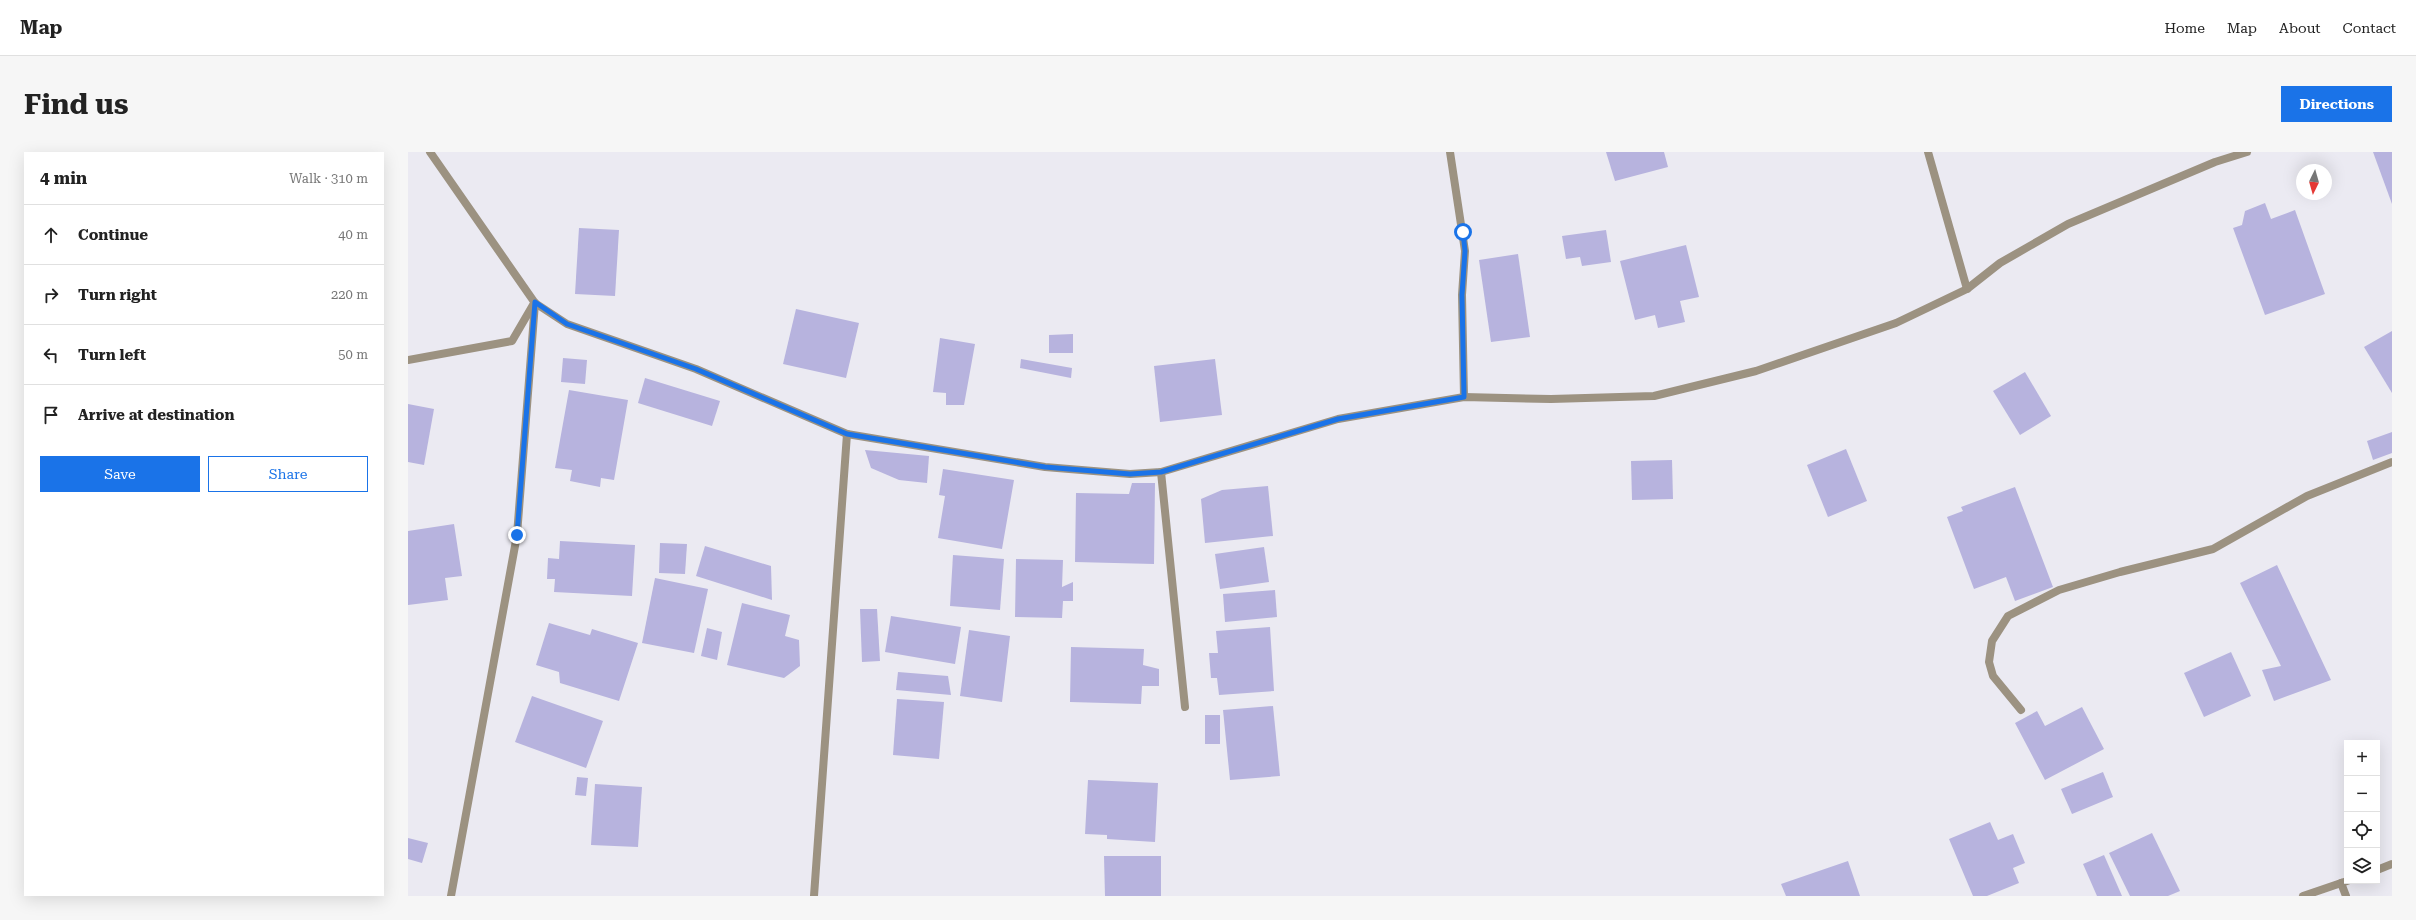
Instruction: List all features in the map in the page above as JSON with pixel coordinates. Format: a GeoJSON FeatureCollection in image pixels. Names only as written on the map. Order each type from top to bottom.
{"type":"FeatureCollection","features":[{"type":"Feature","properties":{"kind":"street"},"geometry":{"type":"LineString","coordinates":[[430,152],[535,302],[567,324],[696,369],[847,434],[1045,467],[1130,474],[1161,472],[1338,419],[1464,397],[1551,399],[1654,396],[1756,372],[1896,323],[1967,289],[2000,263],[2068,224],[2215,162],[2247,152]]}},
{"type":"Feature","properties":{"kind":"street"},"geometry":{"type":"LineString","coordinates":[[1450,152],[1465,251],[1462,295],[1464,397]]}},
{"type":"Feature","properties":{"kind":"street"},"geometry":{"type":"LineString","coordinates":[[1928,152],[1967,289]]}},
{"type":"Feature","properties":{"kind":"street"},"geometry":{"type":"LineString","coordinates":[[408,360],[512,341],[535,302]]}},
{"type":"Feature","properties":{"kind":"street"},"geometry":{"type":"LineString","coordinates":[[451,896],[517,535],[535,302]]}},
{"type":"Feature","properties":{"kind":"street"},"geometry":{"type":"LineString","coordinates":[[814,896],[847,434]]}},
{"type":"Feature","properties":{"kind":"street"},"geometry":{"type":"LineString","coordinates":[[2021,710],[1993,676],[1989,662],[1992,641],[2008,616],[2059,590],[2120,572],[2213,549],[2307,496],[2392,462]]}},
{"type":"Feature","properties":{"kind":"street"},"geometry":{"type":"LineString","coordinates":[[1161,472],[1185,708]]}},
{"type":"Feature","properties":{"kind":"street"},"geometry":{"type":"LineString","coordinates":[[2380,869],[2392,864]]}},
{"type":"Feature","properties":{"kind":"street"},"geometry":{"type":"LineString","coordinates":[[2303,896],[2344,882]]}},
{"type":"Feature","properties":{"kind":"street"},"geometry":{"type":"LineString","coordinates":[[2344,884],[2346,896]]}},
{"type":"Feature","properties":{"kind":"building"},"geometry":{"type":"Polygon","coordinates":[[[1606,152],[1664,152],[1668,167],[1615,181],[1606,152]]]}},
{"type":"Feature","properties":{"kind":"building"},"geometry":{"type":"Polygon","coordinates":[[[2373,152],[2392,152],[2392,204],[2373,152]]]}},
{"type":"Feature","properties":{"kind":"building"},"geometry":{"type":"Polygon","coordinates":[[[2265,203],[2271,219],[2295,210],[2325,294],[2265,315],[2233,228],[2242,225],[2245,211],[2265,203]]]}},
{"type":"Feature","properties":{"kind":"building"},"geometry":{"type":"Polygon","coordinates":[[[579,228],[619,230],[615,296],[575,294],[579,228]]]}},
{"type":"Feature","properties":{"kind":"building"},"geometry":{"type":"Polygon","coordinates":[[[1606,230],[1611,262],[1582,266],[1580,257],[1566,259],[1562,236],[1606,230]]]}},
{"type":"Feature","properties":{"kind":"building"},"geometry":{"type":"Polygon","coordinates":[[[1686,245],[1699,297],[1680,301],[1685,322],[1658,328],[1655,315],[1635,320],[1620,261],[1686,245]]]}},
{"type":"Feature","properties":{"kind":"building"},"geometry":{"type":"Polygon","coordinates":[[[1518,254],[1530,337],[1491,342],[1479,260],[1518,254]]]}},
{"type":"Feature","properties":{"kind":"building"},"geometry":{"type":"Polygon","coordinates":[[[796,309],[859,323],[846,378],[783,364],[796,309]]]}},
{"type":"Feature","properties":{"kind":"building"},"geometry":{"type":"Polygon","coordinates":[[[2392,331],[2392,393],[2364,347],[2392,331]]]}},
{"type":"Feature","properties":{"kind":"building"},"geometry":{"type":"Polygon","coordinates":[[[1073,334],[1073,353],[1049,353],[1049,335],[1073,334]]]}},
{"type":"Feature","properties":{"kind":"building"},"geometry":{"type":"Polygon","coordinates":[[[940,338],[975,344],[964,405],[946,405],[946,393],[933,392],[940,338]]]}},
{"type":"Feature","properties":{"kind":"building"},"geometry":{"type":"Polygon","coordinates":[[[563,358],[587,360],[585,384],[561,382],[563,358]]]}},
{"type":"Feature","properties":{"kind":"building"},"geometry":{"type":"Polygon","coordinates":[[[1021,359],[1072,368],[1071,378],[1020,368],[1021,359]]]}},
{"type":"Feature","properties":{"kind":"building"},"geometry":{"type":"Polygon","coordinates":[[[1215,359],[1222,415],[1160,422],[1154,366],[1215,359]]]}},
{"type":"Feature","properties":{"kind":"building"},"geometry":{"type":"Polygon","coordinates":[[[2025,372],[2051,416],[2020,435],[1993,391],[2025,372]]]}},
{"type":"Feature","properties":{"kind":"building"},"geometry":{"type":"Polygon","coordinates":[[[645,378],[720,401],[712,426],[638,403],[645,378]]]}},
{"type":"Feature","properties":{"kind":"building"},"geometry":{"type":"Polygon","coordinates":[[[569,390],[628,400],[614,480],[601,478],[600,487],[570,481],[572,470],[555,468],[569,390]]]}},
{"type":"Feature","properties":{"kind":"building"},"geometry":{"type":"Polygon","coordinates":[[[408,404],[434,409],[424,465],[408,462],[408,404]]]}},
{"type":"Feature","properties":{"kind":"building"},"geometry":{"type":"Polygon","coordinates":[[[2392,432],[2392,453],[2373,460],[2367,441],[2392,432]]]}},
{"type":"Feature","properties":{"kind":"building"},"geometry":{"type":"Polygon","coordinates":[[[1846,449],[1867,501],[1828,517],[1807,465],[1846,449]]]}},
{"type":"Feature","properties":{"kind":"building"},"geometry":{"type":"Polygon","coordinates":[[[865,450],[929,456],[927,483],[899,480],[871,468],[865,450]]]}},
{"type":"Feature","properties":{"kind":"building"},"geometry":{"type":"Polygon","coordinates":[[[1672,460],[1673,499],[1632,500],[1631,461],[1672,460]]]}},
{"type":"Feature","properties":{"kind":"building"},"geometry":{"type":"Polygon","coordinates":[[[943,469],[1014,480],[1002,549],[938,538],[945,496],[939,495],[943,469]]]}},
{"type":"Feature","properties":{"kind":"building"},"geometry":{"type":"Polygon","coordinates":[[[1132,483],[1155,483],[1154,564],[1075,562],[1076,493],[1129,494],[1132,483]]]}},
{"type":"Feature","properties":{"kind":"building"},"geometry":{"type":"Polygon","coordinates":[[[1268,486],[1273,536],[1205,543],[1201,499],[1222,490],[1268,486]]]}},
{"type":"Feature","properties":{"kind":"building"},"geometry":{"type":"Polygon","coordinates":[[[2015,487],[2053,587],[2015,601],[2006,577],[1974,589],[1947,517],[1963,511],[1961,507],[2015,487]]]}},
{"type":"Feature","properties":{"kind":"building"},"geometry":{"type":"Polygon","coordinates":[[[454,524],[462,576],[445,578],[448,600],[408,605],[408,531],[454,524]]]}},
{"type":"Feature","properties":{"kind":"building"},"geometry":{"type":"Polygon","coordinates":[[[560,541],[635,545],[632,596],[554,592],[555,579],[547,579],[548,558],[559,559],[560,541]]]}},
{"type":"Feature","properties":{"kind":"building"},"geometry":{"type":"Polygon","coordinates":[[[660,543],[687,544],[685,574],[659,573],[660,543]]]}},
{"type":"Feature","properties":{"kind":"building"},"geometry":{"type":"Polygon","coordinates":[[[705,546],[771,566],[772,600],[696,576],[705,546]]]}},
{"type":"Feature","properties":{"kind":"building"},"geometry":{"type":"Polygon","coordinates":[[[1264,547],[1269,582],[1220,589],[1215,554],[1264,547]]]}},
{"type":"Feature","properties":{"kind":"building"},"geometry":{"type":"Polygon","coordinates":[[[953,555],[1004,559],[1000,610],[950,606],[953,555]]]}},
{"type":"Feature","properties":{"kind":"building"},"geometry":{"type":"Polygon","coordinates":[[[1016,559],[1063,560],[1062,587],[1073,582],[1073,601],[1063,601],[1062,618],[1015,617],[1016,559]]]}},
{"type":"Feature","properties":{"kind":"building"},"geometry":{"type":"Polygon","coordinates":[[[2277,565],[2331,680],[2274,701],[2262,670],[2281,666],[2240,583],[2277,565]]]}},
{"type":"Feature","properties":{"kind":"building"},"geometry":{"type":"Polygon","coordinates":[[[655,578],[708,589],[694,653],[642,643],[655,578]]]}},
{"type":"Feature","properties":{"kind":"building"},"geometry":{"type":"Polygon","coordinates":[[[1275,590],[1277,617],[1225,622],[1223,594],[1275,590]]]}},
{"type":"Feature","properties":{"kind":"building"},"geometry":{"type":"Polygon","coordinates":[[[742,603],[790,615],[785,636],[799,640],[800,666],[784,678],[727,665],[742,603]]]}},
{"type":"Feature","properties":{"kind":"building"},"geometry":{"type":"Polygon","coordinates":[[[860,609],[877,609],[880,661],[862,662],[860,609]]]}},
{"type":"Feature","properties":{"kind":"building"},"geometry":{"type":"Polygon","coordinates":[[[891,616],[961,627],[955,664],[885,652],[891,616]]]}},
{"type":"Feature","properties":{"kind":"building"},"geometry":{"type":"Polygon","coordinates":[[[549,623],[590,635],[592,629],[638,643],[619,701],[560,683],[559,672],[536,665],[549,623]]]}},
{"type":"Feature","properties":{"kind":"building"},"geometry":{"type":"Polygon","coordinates":[[[1270,627],[1274,691],[1219,695],[1217,678],[1211,678],[1209,653],[1218,653],[1216,631],[1270,627]]]}},
{"type":"Feature","properties":{"kind":"building"},"geometry":{"type":"Polygon","coordinates":[[[707,628],[722,632],[717,660],[701,656],[707,628]]]}},
{"type":"Feature","properties":{"kind":"building"},"geometry":{"type":"Polygon","coordinates":[[[969,630],[1010,636],[1002,702],[960,696],[969,630]]]}},
{"type":"Feature","properties":{"kind":"building"},"geometry":{"type":"Polygon","coordinates":[[[1071,647],[1144,649],[1143,665],[1159,669],[1159,686],[1142,686],[1141,704],[1070,702],[1071,647]]]}},
{"type":"Feature","properties":{"kind":"building"},"geometry":{"type":"Polygon","coordinates":[[[2231,652],[2251,696],[2204,717],[2184,673],[2231,652]]]}},
{"type":"Feature","properties":{"kind":"building"},"geometry":{"type":"Polygon","coordinates":[[[898,672],[948,676],[951,695],[896,690],[898,672]]]}},
{"type":"Feature","properties":{"kind":"building"},"geometry":{"type":"Polygon","coordinates":[[[532,696],[603,721],[586,768],[515,742],[532,696]]]}},
{"type":"Feature","properties":{"kind":"building"},"geometry":{"type":"Polygon","coordinates":[[[897,699],[944,702],[939,759],[893,755],[897,699]]]}},
{"type":"Feature","properties":{"kind":"building"},"geometry":{"type":"Polygon","coordinates":[[[1273,706],[1280,776],[1230,780],[1223,710],[1273,706]]]}},
{"type":"Feature","properties":{"kind":"building"},"geometry":{"type":"Polygon","coordinates":[[[2082,707],[2104,749],[2045,780],[2015,723],[2037,711],[2045,726],[2082,707]]]}},
{"type":"Feature","properties":{"kind":"building"},"geometry":{"type":"Polygon","coordinates":[[[1205,715],[1220,715],[1220,744],[1205,744],[1205,715]]]}},
{"type":"Feature","properties":{"kind":"building"},"geometry":{"type":"Polygon","coordinates":[[[2103,772],[2113,797],[2072,814],[2061,789],[2103,772]]]}},
{"type":"Feature","properties":{"kind":"building"},"geometry":{"type":"Polygon","coordinates":[[[577,777],[588,778],[586,796],[575,795],[577,777]]]}},
{"type":"Feature","properties":{"kind":"building"},"geometry":{"type":"Polygon","coordinates":[[[1088,780],[1158,783],[1155,842],[1107,839],[1107,835],[1085,834],[1088,780]]]}},
{"type":"Feature","properties":{"kind":"building"},"geometry":{"type":"Polygon","coordinates":[[[595,784],[642,787],[638,847],[591,845],[595,784]]]}},
{"type":"Feature","properties":{"kind":"building"},"geometry":{"type":"Polygon","coordinates":[[[1990,822],[1998,840],[2013,834],[2025,863],[2013,868],[2019,883],[1987,896],[1973,896],[1949,839],[1990,822]]]}},
{"type":"Feature","properties":{"kind":"building"},"geometry":{"type":"Polygon","coordinates":[[[2152,833],[2180,891],[2168,896],[2130,896],[2109,853],[2152,833]]]}},
{"type":"Feature","properties":{"kind":"building"},"geometry":{"type":"Polygon","coordinates":[[[408,838],[428,843],[422,863],[408,859],[408,838]]]}},
{"type":"Feature","properties":{"kind":"building"},"geometry":{"type":"Polygon","coordinates":[[[2104,855],[2122,896],[2097,896],[2083,864],[2104,855]]]}},
{"type":"Feature","properties":{"kind":"building"},"geometry":{"type":"Polygon","coordinates":[[[1104,856],[1161,856],[1161,896],[1105,896],[1104,856]]]}},
{"type":"Feature","properties":{"kind":"building"},"geometry":{"type":"Polygon","coordinates":[[[1848,861],[1860,896],[1786,896],[1781,884],[1848,861]]]}},
{"type":"Feature","properties":{"kind":"route"},"geometry":{"type":"LineString","coordinates":[[517,535],[535,302],[567,324],[625,346],[657,355],[696,369],[847,434],[1045,467],[1130,474],[1161,472],[1203,458],[1338,419],[1464,397],[1462,295],[1465,251],[1463,232]]}}]}
